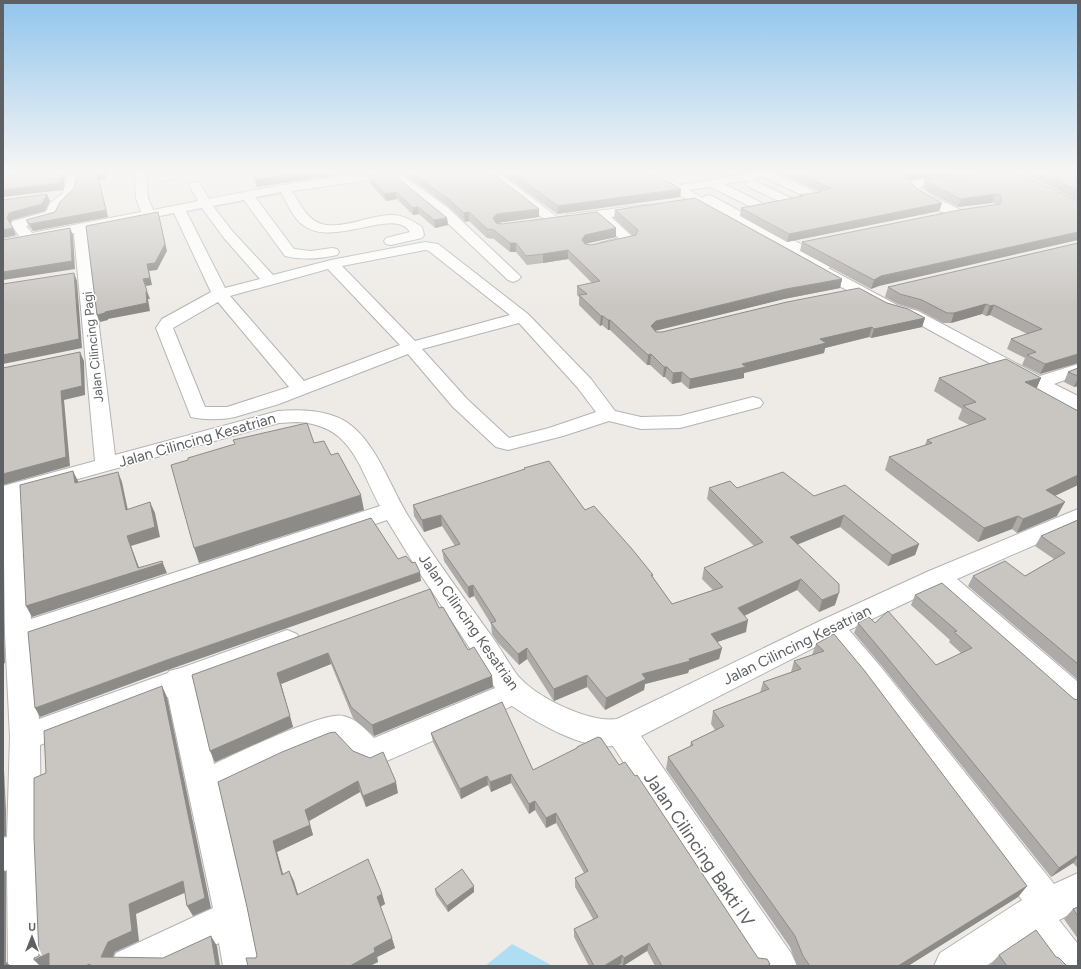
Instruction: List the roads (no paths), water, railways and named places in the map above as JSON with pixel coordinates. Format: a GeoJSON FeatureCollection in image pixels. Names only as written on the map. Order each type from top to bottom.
{"type":"FeatureCollection","features":[{"type":"Feature","properties":{"kind":"street"},"geometry":{"type":"LineString","coordinates":[[28,238],[18,224],[42,217]]}},
{"type":"Feature","properties":{"kind":"street"},"geometry":{"type":"LineString","coordinates":[[3,243],[136,217]]}},
{"type":"Feature","properties":{"kind":"street"},"geometry":{"type":"LineString","coordinates":[[183,217],[220,294],[300,389]]}},
{"type":"Feature","properties":{"kind":"street"},"geometry":{"type":"LineString","coordinates":[[215,217],[268,280]]}},
{"type":"Feature","properties":{"kind":"street"},"geometry":{"type":"LineString","coordinates":[[263,217],[290,253],[311,255],[351,250],[417,235],[417,230],[403,221],[389,220],[344,228],[317,227],[308,222],[305,217]]}},
{"type":"Feature","properties":{"kind":"street"},"geometry":{"type":"LineString","coordinates":[[450,217],[513,277]]}},
{"type":"Feature","properties":{"kind":"street"},"geometry":{"type":"LineString","coordinates":[[550,217],[554,220]]}},
{"type":"Feature","properties":{"kind":"street"},"geometry":{"type":"LineString","coordinates":[[539,222],[575,217]]}},
{"type":"Feature","properties":{"kind":"street"},"geometry":{"type":"LineString","coordinates":[[590,248],[629,240],[604,217]]}},
{"type":"Feature","properties":{"kind":"street"},"geometry":{"type":"LineString","coordinates":[[735,217],[883,291],[912,314]]}},
{"type":"Feature","properties":{"kind":"street"},"geometry":{"type":"LineString","coordinates":[[735,217],[859,291],[891,308],[912,314],[1078,404]]}},
{"type":"Feature","properties":{"kind":"street","name":"Jalan Cilincing Pagi"},"geometry":{"type":"LineString","coordinates":[[80,228],[77,274],[85,354],[106,465]]}},
{"type":"Feature","properties":{"kind":"street"},"geometry":{"type":"LineString","coordinates":[[792,246],[815,241]]}},
{"type":"Feature","properties":{"kind":"street"},"geometry":{"type":"LineString","coordinates":[[522,317],[411,348],[272,400],[228,413],[198,413],[164,328],[174,320],[220,294],[331,264],[418,246],[433,247],[522,317],[584,383],[608,416]]}},
{"type":"Feature","properties":{"kind":"street"},"geometry":{"type":"LineString","coordinates":[[331,264],[411,348],[460,403],[505,444],[556,432],[608,416],[641,423],[680,422],[753,403]]}},
{"type":"Feature","properties":{"kind":"street"},"geometry":{"type":"LineString","coordinates":[[839,295],[859,291]]}},
{"type":"Feature","properties":{"kind":"street"},"geometry":{"type":"LineString","coordinates":[[1038,383],[1078,369]]}},
{"type":"Feature","properties":{"kind":"street","name":"Jalan Cilincing Kesatrian"},"geometry":{"type":"LineString","coordinates":[[8,492],[278,417],[297,415],[316,417],[331,422],[345,431],[356,442],[393,510],[430,589],[515,692],[552,714],[585,729],[598,733],[610,734],[621,732],[831,627],[938,577],[1078,517]]}},
{"type":"Feature","properties":{"kind":"street"},"geometry":{"type":"LineString","coordinates":[[8,492],[10,584],[18,634],[11,671],[25,737],[14,851],[27,966]]}},
{"type":"Feature","properties":{"kind":"street"},"geometry":{"type":"LineString","coordinates":[[18,634],[393,510]]}},
{"type":"Feature","properties":{"kind":"street"},"geometry":{"type":"LineString","coordinates":[[938,577],[1078,699]]}},
{"type":"Feature","properties":{"kind":"street"},"geometry":{"type":"LineString","coordinates":[[831,627],[1052,903],[1072,966]]}},
{"type":"Feature","properties":{"kind":"street"},"geometry":{"type":"LineString","coordinates":[[25,737],[179,679],[309,633]]}},
{"type":"Feature","properties":{"kind":"street"},"geometry":{"type":"LineString","coordinates":[[179,679],[204,784],[233,917],[242,966]]}},
{"type":"Feature","properties":{"kind":"street"},"geometry":{"type":"LineString","coordinates":[[204,784],[293,743],[329,729],[340,727],[347,730],[367,752],[374,753],[515,692]]}},
{"type":"Feature","properties":{"kind":"street","name":"Jalan Cilincing Bakti IV"},"geometry":{"type":"LineString","coordinates":[[621,732],[778,966]]}},
{"type":"Feature","properties":{"kind":"street"},"geometry":{"type":"LineString","coordinates":[[953,966],[1052,903]]}},
{"type":"Feature","properties":{"kind":"street"},"geometry":{"type":"LineString","coordinates":[[129,966],[233,917]]}},
{"type":"Feature","properties":{"kind":"water"},"geometry":{"type":"Polygon","coordinates":[[[512,944],[553,966],[485,966],[512,944]]]}},
{"type":"Feature","properties":{"kind":"waterway"},"geometry":{"type":"LineString","coordinates":[[150,218],[154,217]]}}]}
